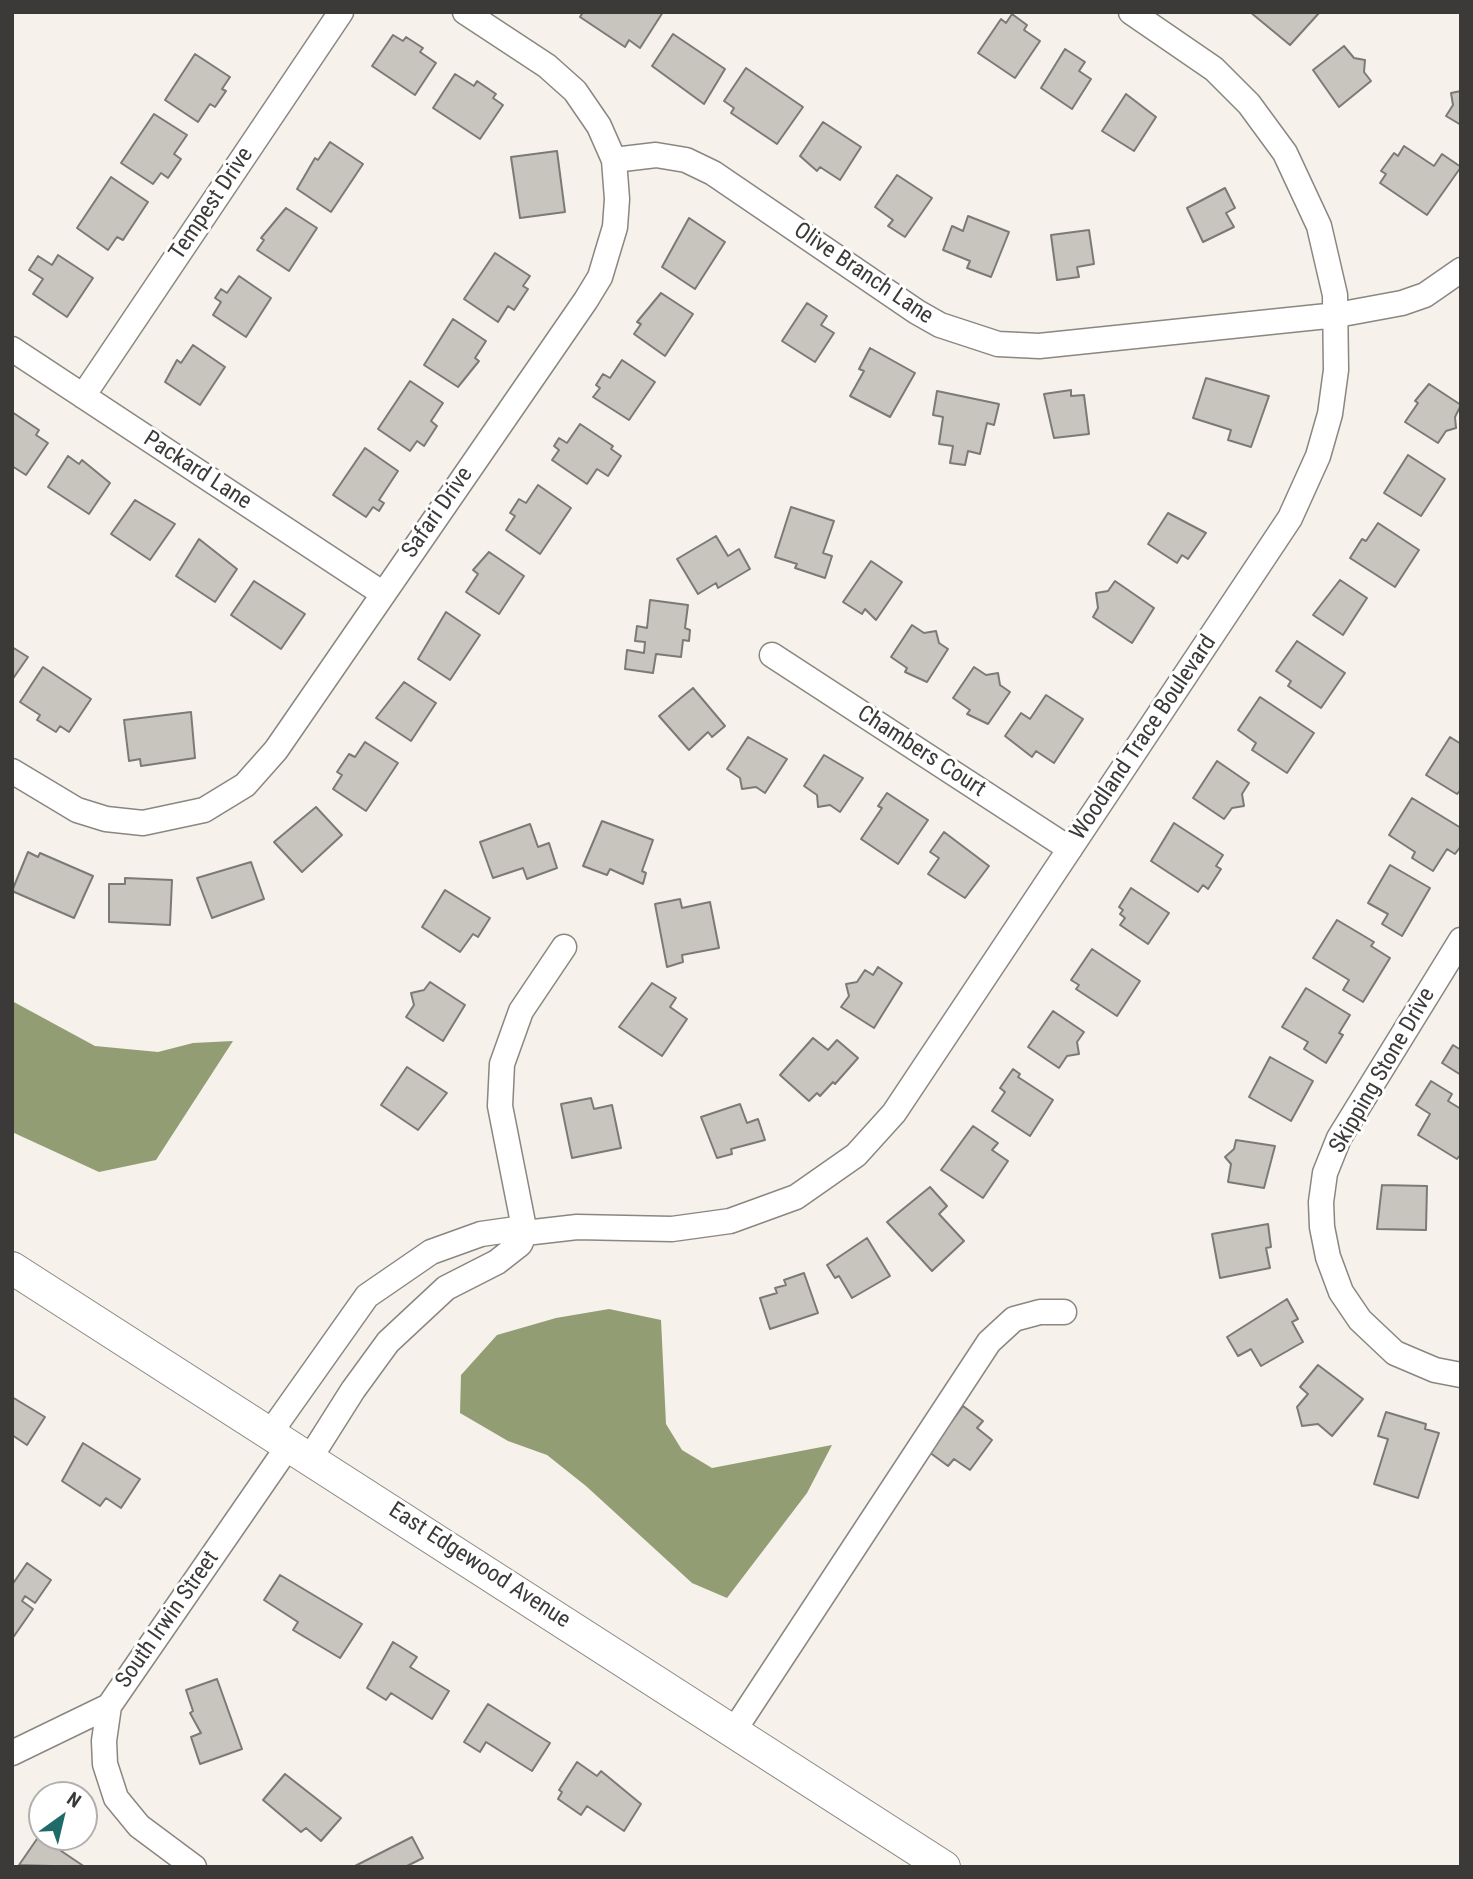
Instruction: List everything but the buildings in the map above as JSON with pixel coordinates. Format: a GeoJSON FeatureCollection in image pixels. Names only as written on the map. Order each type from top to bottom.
{"type":"FeatureCollection","features":[{"type":"Feature","properties":{"kind":"main road","name":"East Edgewood Avenue"},"geometry":{"type":"LineString","coordinates":[[12,1268],[944,1867]]}},
{"type":"Feature","properties":{"kind":"street","name":"Tempest Drive"},"geometry":{"type":"LineString","coordinates":[[83,396],[341,12]]}},
{"type":"Feature","properties":{"kind":"street","name":"Safari Drive"},"geometry":{"type":"LineString","coordinates":[[12,771],[49,795],[91,815],[143,823],[204,810],[225,799],[263,767],[600,277],[615,227],[617,199],[614,160],[599,125],[575,91],[547,66],[465,12]]}},
{"type":"Feature","properties":{"kind":"street","name":"Woodland Trace Boulevard"},"geometry":{"type":"LineString","coordinates":[[290,1446],[367,1296],[431,1252],[481,1234],[516,1229],[525,1233],[577,1227],[672,1229],[716,1224],[775,1206],[828,1177],[872,1139],[894,1113],[1283,530],[1304,492],[1318,456],[1330,414],[1336,370],[1336,315],[1332,275],[1319,226],[1295,171],[1274,136],[1249,104],[1214,69],[1131,12]]}},
{"type":"Feature","properties":{"kind":"street","name":"Olive Branch Lane"},"geometry":{"type":"LineString","coordinates":[[614,160],[656,155],[686,160],[704,168],[779,215],[811,242],[940,326],[998,344],[1039,346],[1336,315],[1414,299],[1461,270]]}},
{"type":"Feature","properties":{"kind":"street","name":"Packard Lane"},"geometry":{"type":"LineString","coordinates":[[12,349],[382,593]]}},
{"type":"Feature","properties":{"kind":"street","name":"Chambers Court"},"geometry":{"type":"LineString","coordinates":[[772,655],[1070,849]]}},
{"type":"Feature","properties":{"kind":"street","name":"Skipping Stone Drive"},"geometry":{"type":"LineString","coordinates":[[1461,940],[1339,1138],[1325,1173],[1322,1227],[1328,1257],[1341,1292],[1360,1320],[1395,1353],[1435,1370],[1461,1376]]}},
{"type":"Feature","properties":{"kind":"street"},"geometry":{"type":"LineString","coordinates":[[290,1446],[388,1342],[446,1288],[497,1262],[520,1244],[525,1233],[500,1106],[502,1064],[521,1011],[564,947]]}},
{"type":"Feature","properties":{"kind":"street"},"geometry":{"type":"LineString","coordinates":[[733,1731],[989,1342],[1014,1319],[1040,1312],[1064,1312]]}},
{"type":"Feature","properties":{"kind":"street","name":"South Irwin Street"},"geometry":{"type":"LineString","coordinates":[[12,1753],[109,1706],[290,1446]]}},
{"type":"Feature","properties":{"kind":"street"},"geometry":{"type":"LineString","coordinates":[[109,1706],[104,1741],[105,1764],[116,1798],[139,1826],[194,1867]]}},
{"type":"Feature","properties":{"kind":"shaded area"},"geometry":{"type":"Polygon","coordinates":[[[12,1001],[95,1046],[158,1052],[193,1043],[233,1041],[156,1160],[99,1172],[12,1132],[12,1001]]]}},
{"type":"Feature","properties":{"kind":"shaded area"},"geometry":{"type":"Polygon","coordinates":[[[609,1309],[661,1320],[666,1424],[682,1450],[712,1468],[832,1445],[807,1493],[727,1598],[692,1583],[586,1486],[547,1455],[508,1441],[460,1413],[461,1375],[497,1335],[556,1318],[609,1309]]]}}]}
